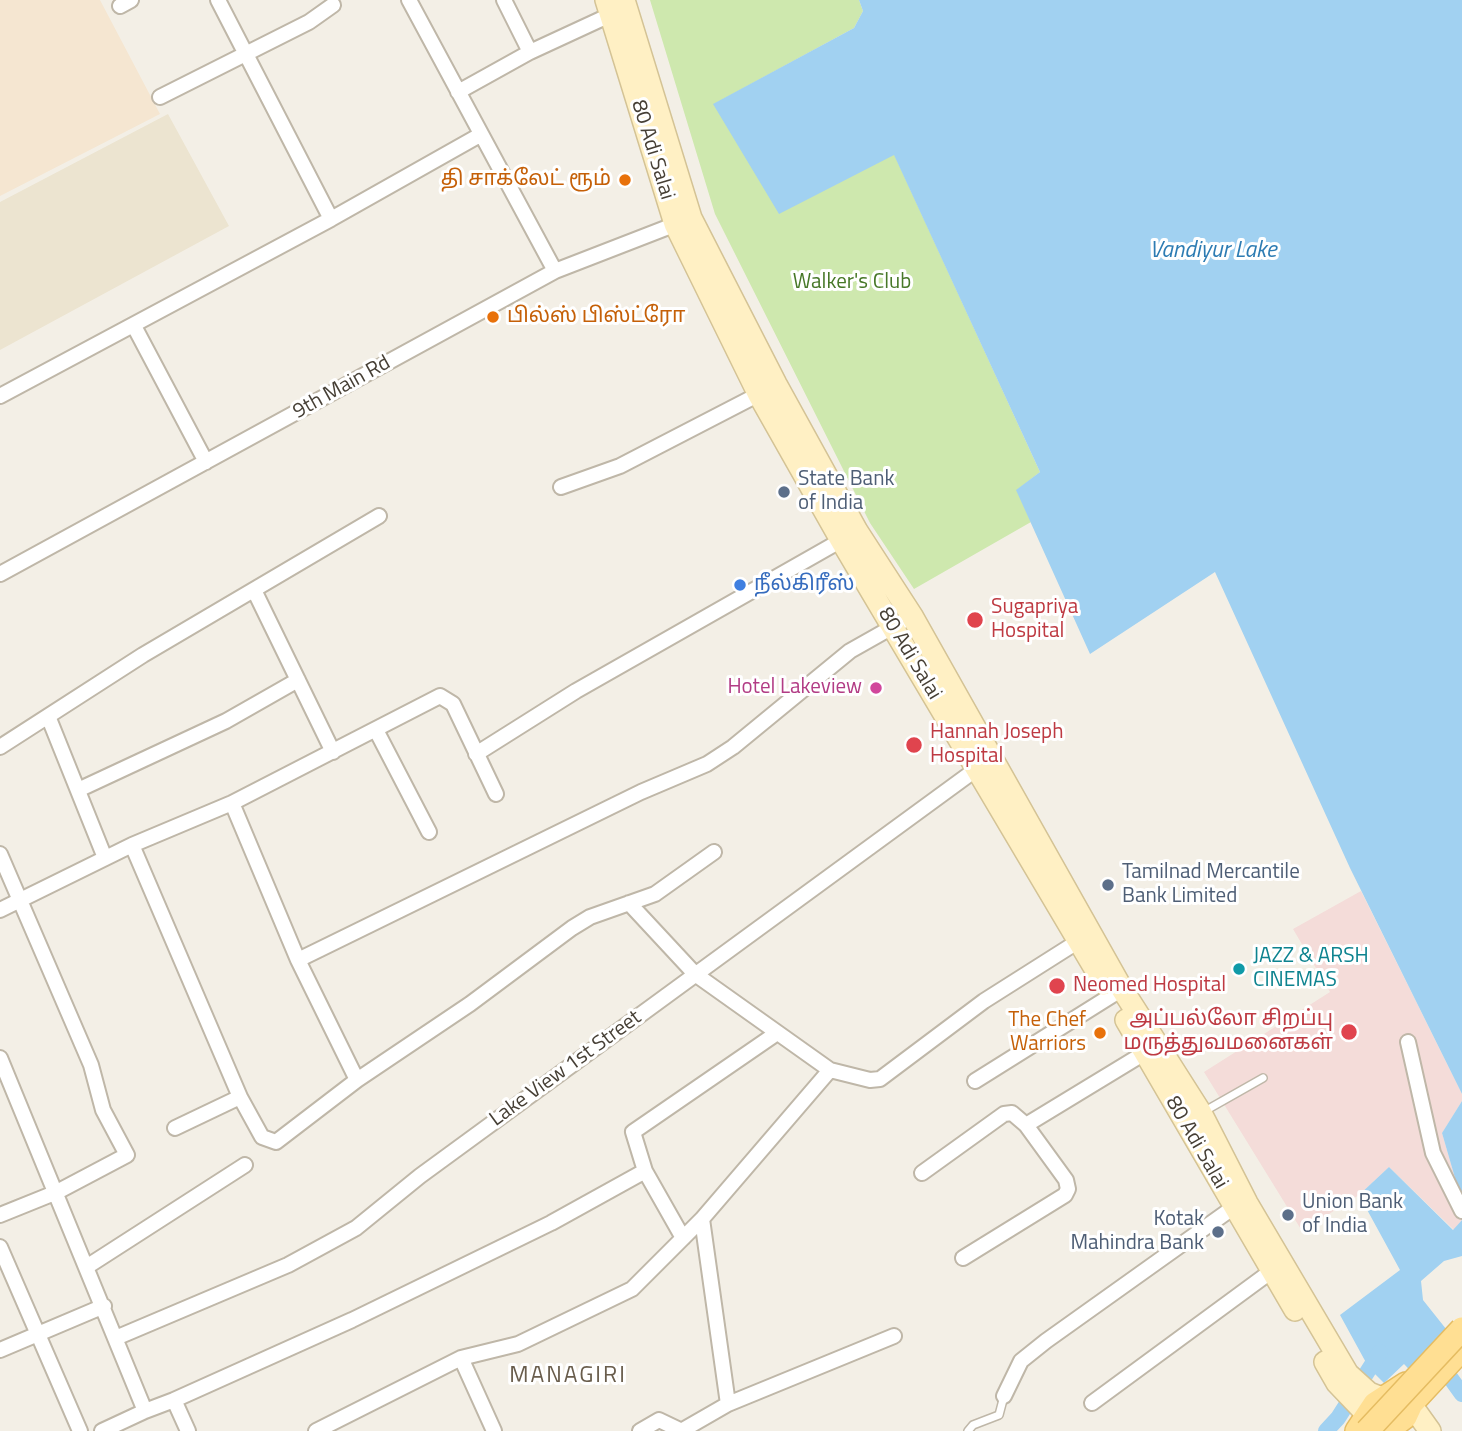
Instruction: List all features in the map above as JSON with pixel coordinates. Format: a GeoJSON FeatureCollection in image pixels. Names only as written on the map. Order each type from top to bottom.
{"type":"FeatureCollection","features":[{"type":"Feature","properties":{"kind":"main road","name":"80 Adi Salai"},"geometry":{"type":"LineString","coordinates":[[613,5],[683,221],[768,389],[849,536],[892,625],[984,764],[1193,1118],[1342,1379],[1375,1422]]}},
{"type":"Feature","properties":{"kind":"main road","name":"80 Adi Salai"},"geometry":{"type":"LineString","coordinates":[[849,536],[912,616],[984,764]]}},
{"type":"Feature","properties":{"kind":"main road"},"geometry":{"type":"LineString","coordinates":[[1375,1422],[1405,1417],[1413,1389],[1459,1339]]}},
{"type":"Feature","properties":{"kind":"main road"},"geometry":{"type":"LineString","coordinates":[[1375,1422],[1459,1339]]}},
{"type":"Feature","properties":{"kind":"main road"},"geometry":{"type":"LineString","coordinates":[[1375,1422],[1378,1397],[1413,1389]]}},
{"type":"Feature","properties":{"kind":"main road"},"geometry":{"type":"LineString","coordinates":[[1413,1389],[1430,1431]]}},
{"type":"Feature","properties":{"kind":"street"},"geometry":{"type":"LineString","coordinates":[[218,0],[331,219]]}},
{"type":"Feature","properties":{"kind":"street"},"geometry":{"type":"LineString","coordinates":[[409,0],[555,271]]}},
{"type":"Feature","properties":{"kind":"street"},"geometry":{"type":"LineString","coordinates":[[504,0],[530,52]]}},
{"type":"Feature","properties":{"kind":"street"},"geometry":{"type":"LineString","coordinates":[[160,97],[246,55],[333,5]]}},
{"type":"Feature","properties":{"kind":"street"},"geometry":{"type":"LineString","coordinates":[[458,92],[613,5]]}},
{"type":"Feature","properties":{"kind":"street"},"geometry":{"type":"LineString","coordinates":[[0,396],[331,219],[480,135]]}},
{"type":"Feature","properties":{"kind":"street","name":"9th Main Rd"},"geometry":{"type":"LineString","coordinates":[[0,574],[555,271],[683,221]]}},
{"type":"Feature","properties":{"kind":"street"},"geometry":{"type":"LineString","coordinates":[[134,326],[206,462]]}},
{"type":"Feature","properties":{"kind":"street"},"geometry":{"type":"LineString","coordinates":[[561,487],[620,466],[768,389]]}},
{"type":"Feature","properties":{"kind":"street"},"geometry":{"type":"LineString","coordinates":[[0,747],[143,655],[379,516]]}},
{"type":"Feature","properties":{"kind":"street"},"geometry":{"type":"LineString","coordinates":[[476,754],[576,691],[849,536]]}},
{"type":"Feature","properties":{"kind":"street"},"geometry":{"type":"LineString","coordinates":[[254,590],[332,752]]}},
{"type":"Feature","properties":{"kind":"street"},"geometry":{"type":"LineString","coordinates":[[298,960],[641,792],[707,764],[733,747],[850,651],[912,616]]}},
{"type":"Feature","properties":{"kind":"street"},"geometry":{"type":"LineString","coordinates":[[78,790],[226,721],[298,680]]}},
{"type":"Feature","properties":{"kind":"street"},"geometry":{"type":"LineString","coordinates":[[0,910],[132,845],[232,803],[440,696],[446,697],[453,704],[496,794]]}},
{"type":"Feature","properties":{"kind":"street"},"geometry":{"type":"LineString","coordinates":[[48,716],[105,858]]}},
{"type":"Feature","properties":{"kind":"street"},"geometry":{"type":"LineString","coordinates":[[376,730],[429,832]]}},
{"type":"Feature","properties":{"kind":"street","name":"Lake View 1st Street"},"geometry":{"type":"LineString","coordinates":[[118,1337],[330,1245],[984,764]]}},
{"type":"Feature","properties":{"kind":"street"},"geometry":{"type":"LineString","coordinates":[[232,803],[298,960],[357,1080]]}},
{"type":"Feature","properties":{"kind":"street"},"geometry":{"type":"LineString","coordinates":[[132,845],[240,1097],[261,1137],[276,1142],[357,1080],[470,1004],[572,928],[590,917],[655,894],[714,852]]}},
{"type":"Feature","properties":{"kind":"street"},"geometry":{"type":"LineString","coordinates":[[0,854],[22,899],[91,1065],[103,1110],[127,1155],[57,1192],[0,1214]]}},
{"type":"Feature","properties":{"kind":"street"},"geometry":{"type":"LineString","coordinates":[[629,904],[695,974],[830,1070],[870,1080],[880,1079],[984,1001],[1085,936]]}},
{"type":"Feature","properties":{"kind":"street"},"geometry":{"type":"LineString","coordinates":[[975,1081],[1117,993]]}},
{"type":"Feature","properties":{"kind":"street"},"geometry":{"type":"LineString","coordinates":[[683,1238],[645,1171],[633,1132],[778,1033]]}},
{"type":"Feature","properties":{"kind":"street"},"geometry":{"type":"LineString","coordinates":[[1408,1042],[1433,1153],[1462,1211]]}},
{"type":"Feature","properties":{"kind":"street"},"geometry":{"type":"LineString","coordinates":[[1026,1125],[1151,1048]]}},
{"type":"Feature","properties":{"kind":"street"},"geometry":{"type":"LineString","coordinates":[[0,1058],[118,1337],[145,1411]]}},
{"type":"Feature","properties":{"kind":"street"},"geometry":{"type":"LineString","coordinates":[[316,1431],[461,1358],[518,1344],[632,1289],[702,1219],[830,1070]]}},
{"type":"Feature","properties":{"kind":"street"},"geometry":{"type":"LineString","coordinates":[[175,1128],[240,1097]]}},
{"type":"Feature","properties":{"kind":"street"},"geometry":{"type":"LineString","coordinates":[[922,1173],[1004,1114],[1012,1113],[1026,1125],[1066,1180],[1068,1189],[1065,1195],[963,1258]]}},
{"type":"Feature","properties":{"kind":"street"},"geometry":{"type":"LineString","coordinates":[[88,1266],[245,1164]]}},
{"type":"Feature","properties":{"kind":"street"},"geometry":{"type":"LineString","coordinates":[[103,1431],[377,1308],[551,1223],[645,1171]]}},
{"type":"Feature","properties":{"kind":"street"},"geometry":{"type":"LineString","coordinates":[[1004,1396],[1021,1361],[1241,1205]]}},
{"type":"Feature","properties":{"kind":"street"},"geometry":{"type":"LineString","coordinates":[[702,1219],[728,1404]]}},
{"type":"Feature","properties":{"kind":"street"},"geometry":{"type":"LineString","coordinates":[[0,1247],[80,1431]]}},
{"type":"Feature","properties":{"kind":"street"},"geometry":{"type":"LineString","coordinates":[[1092,1403],[1278,1266]]}},
{"type":"Feature","properties":{"kind":"street"},"geometry":{"type":"LineString","coordinates":[[0,1350],[104,1306]]}},
{"type":"Feature","properties":{"kind":"street"},"geometry":{"type":"LineString","coordinates":[[640,1431],[659,1420],[681,1431],[728,1404],[894,1336]]}},
{"type":"Feature","properties":{"kind":"street"},"geometry":{"type":"LineString","coordinates":[[461,1358],[494,1431]]}},
{"type":"Feature","properties":{"kind":"street"},"geometry":{"type":"LineString","coordinates":[[174,1400],[188,1431]]}},
{"type":"Feature","properties":{"kind":"lane"},"geometry":{"type":"LineString","coordinates":[[1193,1118],[1263,1078]]}},
{"type":"Feature","properties":{"kind":"lane"},"geometry":{"type":"LineString","coordinates":[[968,1431],[973,1425],[999,1415],[1004,1396]]}},
{"type":"Feature","properties":{"kind":"shaded area"},"geometry":{"type":"Polygon","coordinates":[[[0,0],[100,0],[160,114],[0,196],[0,0]]]}},
{"type":"Feature","properties":{"kind":"shaded area"},"geometry":{"type":"Polygon","coordinates":[[[168,114],[229,226],[0,350],[0,202],[168,114]]]}},
{"type":"Feature","properties":{"kind":"shaded area","name":"அப்பல்லோ சிறப்பு மருத்துவமனைகள்"},"geometry":{"type":"Polygon","coordinates":[[[1361,891],[1462,1094],[1462,1101],[1442,1133],[1462,1202],[1462,1220],[1454,1230],[1389,1167],[1359,1195],[1302,1231],[1204,1072],[1330,992],[1293,929],[1361,891]]]}},
{"type":"Feature","properties":{"kind":"green space","name":"Walker's Club"},"geometry":{"type":"Polygon","coordinates":[[[650,0],[859,0],[863,11],[854,28],[714,104],[852,174],[894,154],[1040,472],[1017,490],[1031,522],[914,589],[870,523],[715,214],[650,0]]]}},
{"type":"Feature","properties":{"kind":"water","name":"Vandiyur Lake"},"geometry":{"type":"Polygon","coordinates":[[[859,0],[1462,0],[1462,1094],[1350,868],[1215,572],[1090,654],[1016,490],[1040,472],[894,155],[779,214],[713,104],[854,28],[863,11],[859,0]]]}},
{"type":"Feature","properties":{"kind":"water"},"geometry":{"type":"Polygon","coordinates":[[[1462,1101],[1462,1202],[1442,1133],[1462,1101]]]}},
{"type":"Feature","properties":{"kind":"water"},"geometry":{"type":"Polygon","coordinates":[[[1389,1167],[1453,1230],[1462,1220],[1462,1256],[1444,1261],[1421,1281],[1423,1300],[1458,1344],[1419,1380],[1404,1364],[1384,1383],[1369,1368],[1340,1315],[1400,1270],[1359,1195],[1389,1167]]]}},
{"type":"Feature","properties":{"kind":"waterway"},"geometry":{"type":"LineString","coordinates":[[1326,1431],[1338,1418],[1380,1352]]}},
{"type":"Feature","properties":{"kind":"waterway"},"geometry":{"type":"LineString","coordinates":[[1439,1362],[1462,1394]]}},
{"type":"Feature","properties":{"kind":"place","name":"தி சாக்லேட் ரூம்"},"geometry":{"type":"Point","coordinates":[625,180]}},
{"type":"Feature","properties":{"kind":"place","name":"பில்ஸ் பிஸ்ட்ரோ"},"geometry":{"type":"Point","coordinates":[493,317]}},
{"type":"Feature","properties":{"kind":"place","name":"State Bank of India"},"geometry":{"type":"Point","coordinates":[784,492]}},
{"type":"Feature","properties":{"kind":"place","name":"நீல்கிரீஸ்"},"geometry":{"type":"Point","coordinates":[740,585]}},
{"type":"Feature","properties":{"kind":"place","name":"Sugapriya Hospital"},"geometry":{"type":"Point","coordinates":[975,620]}},
{"type":"Feature","properties":{"kind":"place","name":"Hotel Lakeview"},"geometry":{"type":"Point","coordinates":[876,688]}},
{"type":"Feature","properties":{"kind":"place","name":"Hannah Joseph Hospital"},"geometry":{"type":"Point","coordinates":[914,745]}},
{"type":"Feature","properties":{"kind":"place","name":"Tamilnad Mercantile Bank Limited"},"geometry":{"type":"Point","coordinates":[1108,885]}},
{"type":"Feature","properties":{"kind":"place","name":"JAZZ & ARSH CINEMAS"},"geometry":{"type":"Point","coordinates":[1239,969]}},
{"type":"Feature","properties":{"kind":"place","name":"Neomed Hospital"},"geometry":{"type":"Point","coordinates":[1057,986]}},
{"type":"Feature","properties":{"kind":"place","name":"அப்பல்லோ சிறப்பு மருத்துவமனைகள்"},"geometry":{"type":"Point","coordinates":[1349,1032]}},
{"type":"Feature","properties":{"kind":"place","name":"The Chef Warriors"},"geometry":{"type":"Point","coordinates":[1100,1033]}},
{"type":"Feature","properties":{"kind":"place","name":"Union Bank of India"},"geometry":{"type":"Point","coordinates":[1288,1215]}},
{"type":"Feature","properties":{"kind":"place","name":"Kotak Mahindra Bank"},"geometry":{"type":"Point","coordinates":[1218,1232]}},
{"type":"Feature","properties":{"kind":"district","name":"MANAGIRI"},"geometry":{"type":"Point","coordinates":[568,1376]}}]}
